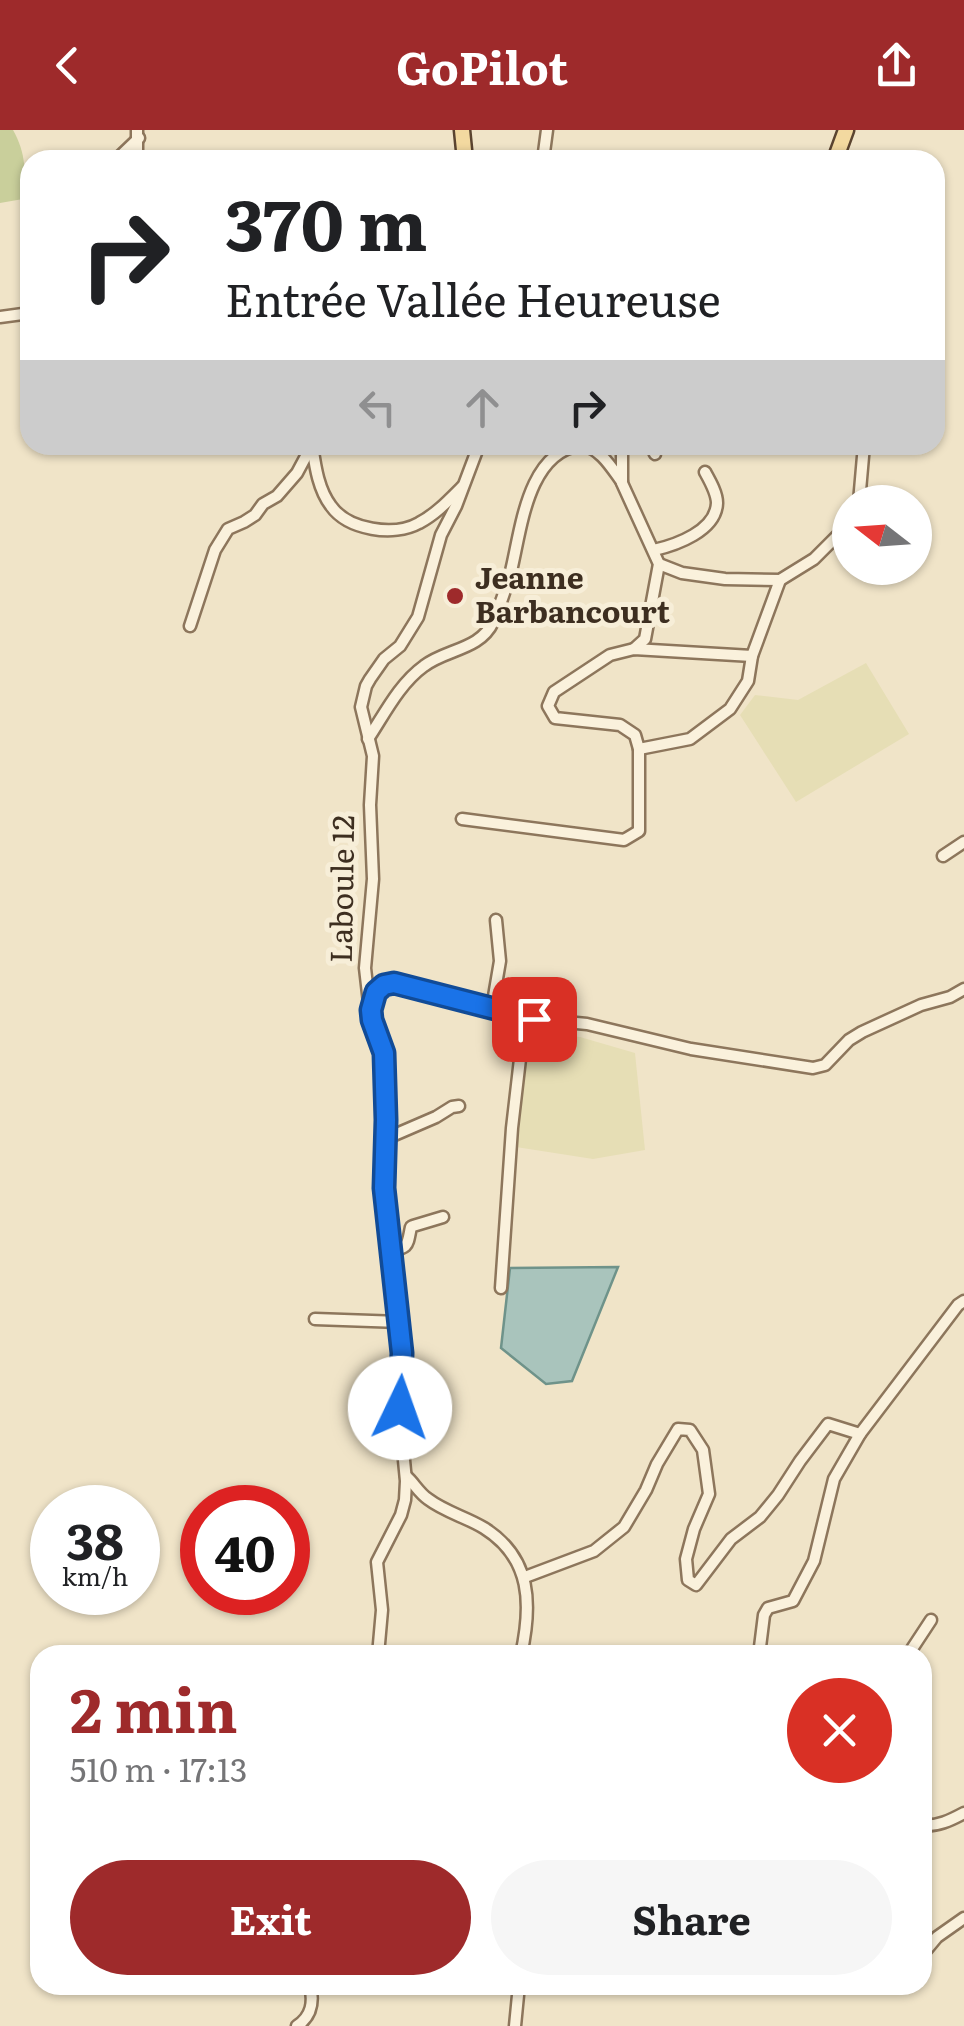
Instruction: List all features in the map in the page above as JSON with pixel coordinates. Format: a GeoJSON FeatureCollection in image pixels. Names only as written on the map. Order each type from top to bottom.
{"type":"FeatureCollection","features":[{"type":"Feature","properties":{"kind":"street"},"geometry":{"type":"LineString","coordinates":[[190,626],[215,550],[228,529],[255,515],[276,496],[297,473],[307,455]]}},
{"type":"Feature","properties":{"kind":"street"},"geometry":{"type":"LineString","coordinates":[[314,455],[332,508],[368,528],[394,530],[416,526],[466,483]]}},
{"type":"Feature","properties":{"kind":"street","name":"Laboule 12"},"geometry":{"type":"LineString","coordinates":[[380,1645],[382,1610],[377,1562],[401,1515],[406,1475],[400,1408],[400,1322],[384,1188],[384,1053],[372,1020],[365,968],[373,879],[370,805],[374,756],[361,707],[366,686],[384,659],[400,646],[418,617],[441,535],[476,455]]}},
{"type":"Feature","properties":{"kind":"street"},"geometry":{"type":"LineString","coordinates":[[368,740],[396,695],[423,666],[484,637],[511,570],[520,522],[532,490],[559,455]]}},
{"type":"Feature","properties":{"kind":"street"},"geometry":{"type":"LineString","coordinates":[[601,455],[622,483],[659,564],[645,639],[634,649]]}},
{"type":"Feature","properties":{"kind":"street"},"geometry":{"type":"LineString","coordinates":[[622,455],[622,483]]}},
{"type":"Feature","properties":{"kind":"street"},"geometry":{"type":"LineString","coordinates":[[860,485],[863,455]]}},
{"type":"Feature","properties":{"kind":"street"},"geometry":{"type":"LineString","coordinates":[[654,550],[672,546],[708,522],[718,499],[706,472]]}},
{"type":"Feature","properties":{"kind":"street"},"geometry":{"type":"LineString","coordinates":[[659,564],[682,573],[725,580],[780,580],[814,559],[832,540]]}},
{"type":"Feature","properties":{"kind":"street"},"geometry":{"type":"LineString","coordinates":[[639,749],[690,739],[730,709],[748,681],[752,656],[780,580]]}},
{"type":"Feature","properties":{"kind":"street"},"geometry":{"type":"LineString","coordinates":[[462,820],[629,838],[639,831],[639,749],[635,735],[620,725],[555,718],[548,706],[554,692],[610,655],[634,649],[752,656]]}},
{"type":"Feature","properties":{"kind":"street"},"geometry":{"type":"LineString","coordinates":[[943,856],[964,842]]}},
{"type":"Feature","properties":{"kind":"street"},"geometry":{"type":"LineString","coordinates":[[492,1008],[500,960],[496,920]]}},
{"type":"Feature","properties":{"kind":"street"},"geometry":{"type":"LineString","coordinates":[[371,1010],[376,992],[394,983],[524,1016],[587,1024],[690,1049],[813,1068],[825,1065],[862,1032],[920,1004],[950,997],[964,989]]}},
{"type":"Feature","properties":{"kind":"street"},"geometry":{"type":"LineString","coordinates":[[501,1288],[524,1016]]}},
{"type":"Feature","properties":{"kind":"street"},"geometry":{"type":"LineString","coordinates":[[385,1139],[460,1106]]}},
{"type":"Feature","properties":{"kind":"street"},"geometry":{"type":"LineString","coordinates":[[390,1251],[404,1248],[413,1226],[443,1218]]}},
{"type":"Feature","properties":{"kind":"street"},"geometry":{"type":"LineString","coordinates":[[760,1645],[768,1608],[793,1602],[814,1562],[834,1479],[860,1434],[964,1301]]}},
{"type":"Feature","properties":{"kind":"street"},"geometry":{"type":"LineString","coordinates":[[315,1319],[400,1322]]}},
{"type":"Feature","properties":{"kind":"street"},"geometry":{"type":"LineString","coordinates":[[525,1577],[594,1551],[624,1527],[678,1429],[690,1430],[703,1450],[707,1477],[708,1494],[686,1559],[688,1580],[696,1585],[731,1539],[760,1516],[778,1495],[828,1424],[860,1434]]}},
{"type":"Feature","properties":{"kind":"street"},"geometry":{"type":"LineString","coordinates":[[406,1475],[439,1506],[482,1526],[500,1540],[518,1564],[525,1577],[523,1645]]}},
{"type":"Feature","properties":{"kind":"street"},"geometry":{"type":"LineString","coordinates":[[405,1500],[422,1494]]}},
{"type":"Feature","properties":{"kind":"street"},"geometry":{"type":"LineString","coordinates":[[915,1645],[931,1620]]}},
{"type":"Feature","properties":{"kind":"street"},"geometry":{"type":"LineString","coordinates":[[932,1826],[964,1814]]}},
{"type":"Feature","properties":{"kind":"street"},"geometry":{"type":"LineString","coordinates":[[932,1942],[964,1918]]}},
{"type":"Feature","properties":{"kind":"street"},"geometry":{"type":"LineString","coordinates":[[297,2026],[312,2006],[311,1995]]}},
{"type":"Feature","properties":{"kind":"street"},"geometry":{"type":"LineString","coordinates":[[515,2026],[518,1995]]}},
{"type":"Feature","properties":{"kind":"shaded area"},"geometry":{"type":"Polygon","coordinates":[[[866,663],[909,734],[796,802],[740,715],[755,695],[798,700],[866,663]]]}},
{"type":"Feature","properties":{"kind":"shaded area"},"geometry":{"type":"Polygon","coordinates":[[[526,1031],[580,1037],[635,1053],[645,1150],[593,1159],[516,1147],[526,1031]]]}},
{"type":"Feature","properties":{"kind":"green space"},"geometry":{"type":"Polygon","coordinates":[[[0,130],[13,130],[21,150],[20,200],[0,203],[0,130]]]}},
{"type":"Feature","properties":{"kind":"water"},"geometry":{"type":"Polygon","coordinates":[[[618,1267],[572,1381],[546,1384],[501,1348],[510,1268],[618,1267]]]}},
{"type":"Feature","properties":{"kind":"place","name":"Jeanne Barbancourt"},"geometry":{"type":"Point","coordinates":[455,596]}},
{"type":"Feature","properties":{"kind":"route"},"geometry":{"type":"LineString","coordinates":[[400,1408],[402,1353],[384,1188],[384,1053],[371,1010],[376,992],[394,983],[534,1019]]}}]}
